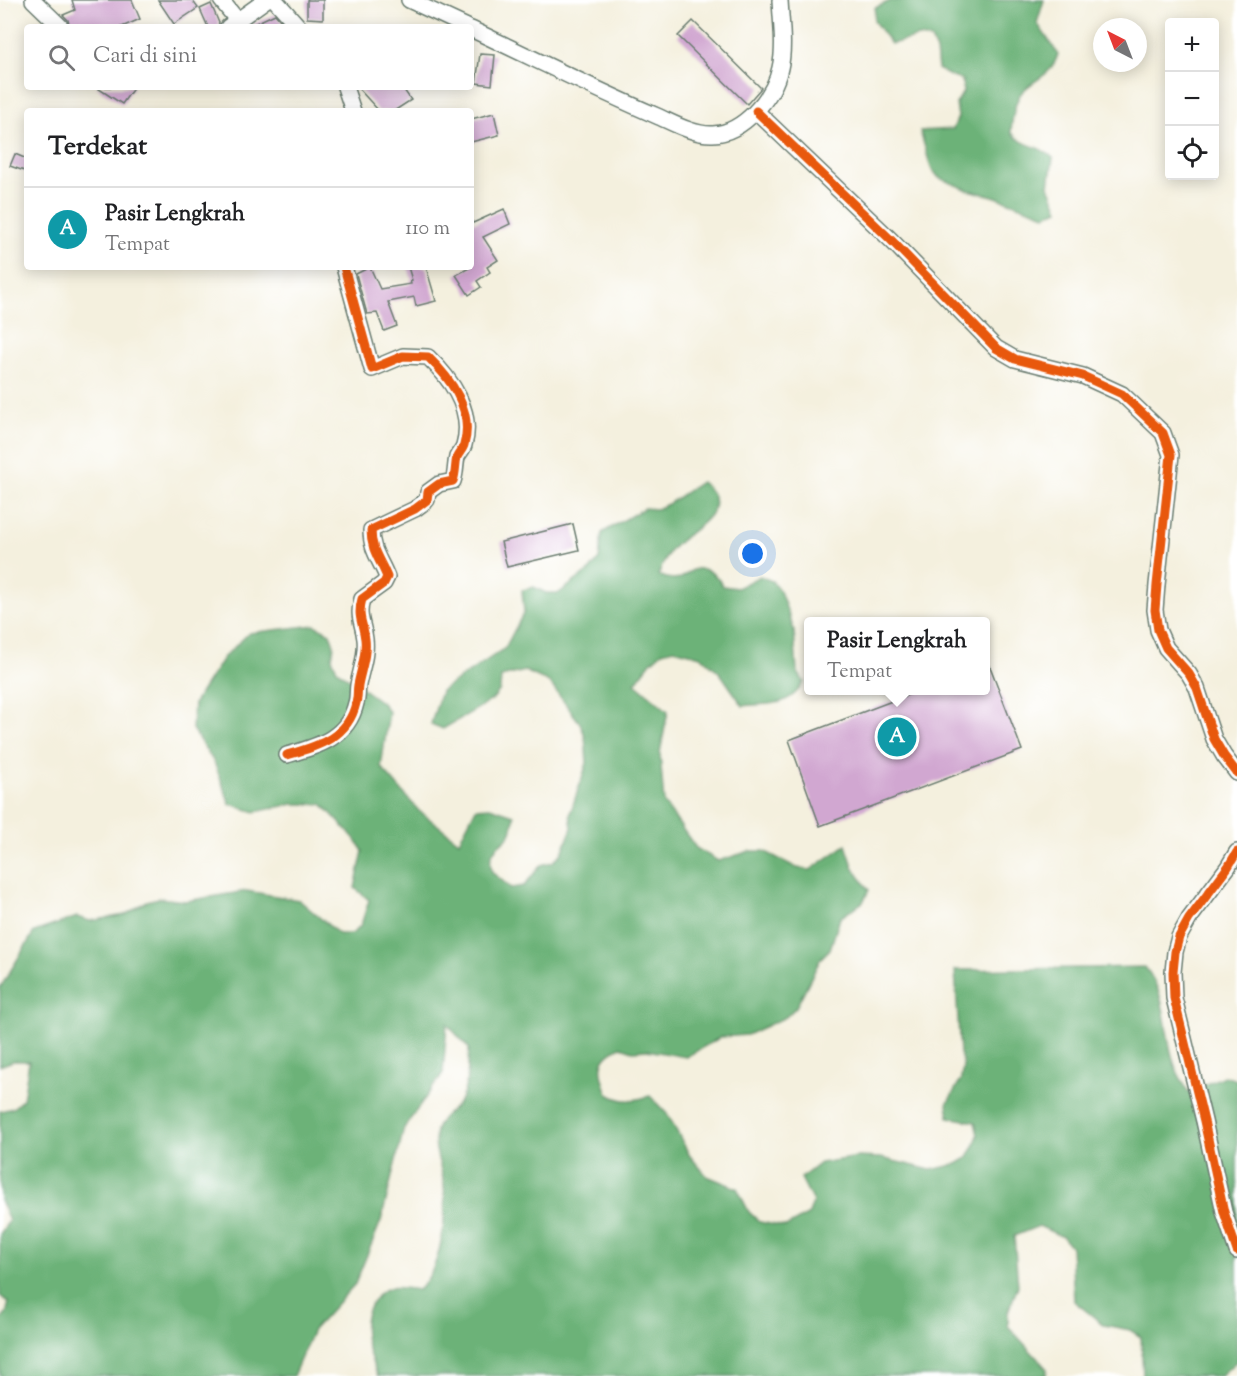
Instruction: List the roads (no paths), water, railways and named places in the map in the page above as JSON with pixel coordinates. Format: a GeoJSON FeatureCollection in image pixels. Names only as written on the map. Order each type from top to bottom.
{"type":"FeatureCollection","features":[{"type":"Feature","properties":{"kind":"street"},"geometry":{"type":"LineString","coordinates":[[33,0],[58,24]]}},
{"type":"Feature","properties":{"kind":"street"},"geometry":{"type":"LineString","coordinates":[[221,0],[233,24],[266,0]]}},
{"type":"Feature","properties":{"kind":"street"},"geometry":{"type":"LineString","coordinates":[[275,0],[296,24]]}},
{"type":"Feature","properties":{"kind":"street"},"geometry":{"type":"LineString","coordinates":[[409,0],[460,24]]}},
{"type":"Feature","properties":{"kind":"street"},"geometry":{"type":"LineString","coordinates":[[474,30],[615,98],[699,132],[714,134],[725,131],[756,111],[770,96],[781,67],[780,0]]}},
{"type":"Feature","properties":{"kind":"street"},"geometry":{"type":"LineString","coordinates":[[346,90],[352,108]]}},
{"type":"Feature","properties":{"kind":"street"},"geometry":{"type":"LineString","coordinates":[[756,111],[891,240],[996,348],[1015,359],[1083,376],[1122,394],[1163,433],[1171,455],[1155,610],[1158,630],[1166,648],[1189,674],[1197,688],[1214,739],[1237,772]]}},
{"type":"Feature","properties":{"kind":"street"},"geometry":{"type":"LineString","coordinates":[[286,755],[338,735],[347,726],[357,701],[365,655],[365,640],[358,612],[362,599],[384,584],[387,577],[375,555],[371,530],[416,509],[427,500],[428,492],[433,488],[453,480],[458,457],[464,446],[467,425],[461,403],[447,375],[428,357],[403,356],[372,369],[345,270]]}},
{"type":"Feature","properties":{"kind":"street"},"geometry":{"type":"LineString","coordinates":[[1237,852],[1189,918],[1177,944],[1173,972],[1174,998],[1224,1212],[1237,1251]]}},
{"type":"Feature","properties":{"kind":"place","name":"Pasir Lengkrah"},"geometry":{"type":"Point","coordinates":[897,737]}}]}
